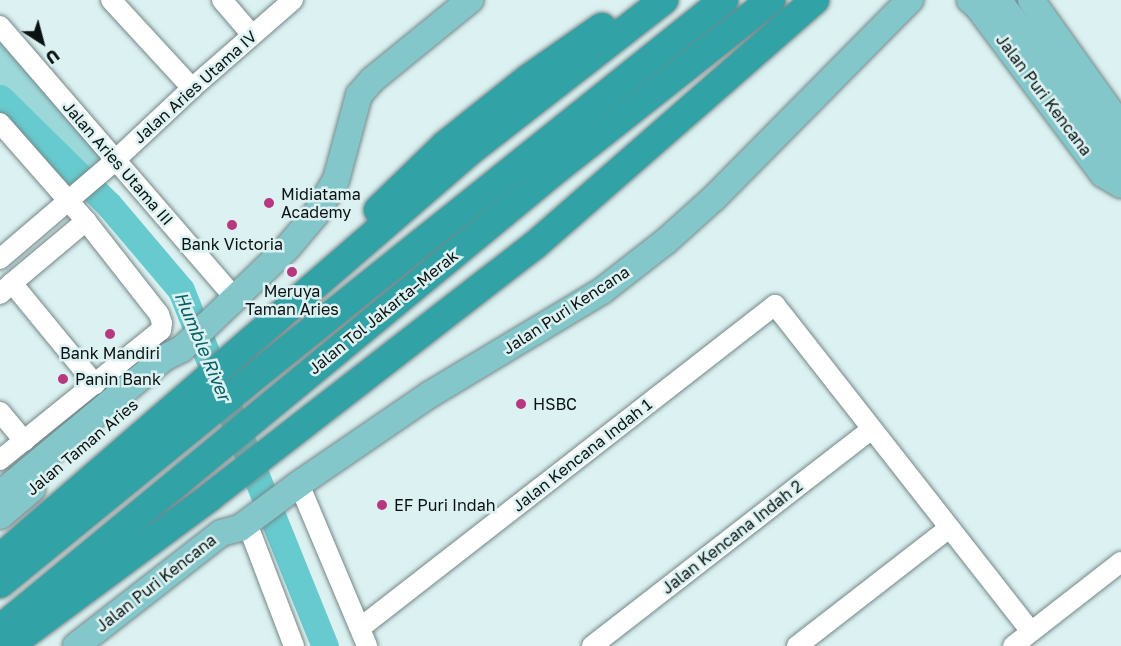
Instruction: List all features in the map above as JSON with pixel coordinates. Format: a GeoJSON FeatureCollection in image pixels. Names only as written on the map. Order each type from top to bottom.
{"type":"FeatureCollection","features":[{"type":"Feature","properties":{"kind":"highway"},"geometry":{"type":"LineString","coordinates":[[304,296],[373,216],[445,145],[529,78],[600,29],[632,0]]}},
{"type":"Feature","properties":{"kind":"highway"},"geometry":{"type":"LineString","coordinates":[[0,558],[167,431],[247,344],[470,152],[664,0]]}},
{"type":"Feature","properties":{"kind":"highway","name":"Jalan Tol Jakarta–Merak"},"geometry":{"type":"LineString","coordinates":[[0,584],[167,431],[245,384],[724,0]]}},
{"type":"Feature","properties":{"kind":"highway","name":"Jalan Tol Jakarta–Merak"},"geometry":{"type":"LineString","coordinates":[[0,629],[557,169],[771,0]]}},
{"type":"Feature","properties":{"kind":"highway"},"geometry":{"type":"LineString","coordinates":[[9,646],[210,497],[535,245],[815,0]]}},
{"type":"Feature","properties":{"kind":"main road","name":"Jalan Taman Aries"},"geometry":{"type":"LineString","coordinates":[[0,494],[164,358],[185,345],[288,247],[316,214],[336,180],[359,95],[372,81],[470,0]]}},
{"type":"Feature","properties":{"kind":"main road","name":"Jalan Puri Kencana"},"geometry":{"type":"LineString","coordinates":[[104,646],[230,546],[247,523],[294,487],[429,395],[602,291],[665,242],[714,198],[909,0]]}},
{"type":"Feature","properties":{"kind":"main road","name":"Jalan Puri Kencana"},"geometry":{"type":"LineString","coordinates":[[970,0],[978,7],[1103,174],[1121,185]]}},
{"type":"Feature","properties":{"kind":"main road"},"geometry":{"type":"LineString","coordinates":[[998,0],[1121,161]]}},
{"type":"Feature","properties":{"kind":"main road"},"geometry":{"type":"LineString","coordinates":[[1031,0],[1121,126]]}},
{"type":"Feature","properties":{"kind":"main road","name":"Jalan Taman Aries"},"geometry":{"type":"LineString","coordinates":[[0,516],[165,377],[174,368],[185,345]]}},
{"type":"Feature","properties":{"kind":"main road","name":"Jalan Puri Kencana"},"geometry":{"type":"LineString","coordinates":[[76,646],[220,533],[247,523]]}},
{"type":"Feature","properties":{"kind":"street"},"geometry":{"type":"LineString","coordinates":[[111,0],[192,88]]}},
{"type":"Feature","properties":{"kind":"street"},"geometry":{"type":"LineString","coordinates":[[222,0],[252,35]]}},
{"type":"Feature","properties":{"kind":"street","name":"Jalan Aries Utama IV"},"geometry":{"type":"LineString","coordinates":[[1,257],[112,163],[192,88],[293,0]]}},
{"type":"Feature","properties":{"kind":"street","name":"Jalan Aries Utama III"},"geometry":{"type":"LineString","coordinates":[[0,26],[230,304]]}},
{"type":"Feature","properties":{"kind":"street"},"geometry":{"type":"LineString","coordinates":[[0,123],[72,196],[86,221],[159,314],[162,323],[161,330],[0,460]]}},
{"type":"Feature","properties":{"kind":"street"},"geometry":{"type":"LineString","coordinates":[[86,221],[6,288],[95,384]]}},
{"type":"Feature","properties":{"kind":"street","name":"Jalan Kencana Indah 1"},"geometry":{"type":"LineString","coordinates":[[363,637],[775,305],[872,429]]}},
{"type":"Feature","properties":{"kind":"street"},"geometry":{"type":"LineString","coordinates":[[0,412],[24,441]]}},
{"type":"Feature","properties":{"kind":"street"},"geometry":{"type":"LineString","coordinates":[[872,429],[1031,632]]}},
{"type":"Feature","properties":{"kind":"street","name":"Jalan Kencana Indah 2"},"geometry":{"type":"LineString","coordinates":[[592,646],[872,429]]}},
{"type":"Feature","properties":{"kind":"street"},"geometry":{"type":"LineString","coordinates":[[294,487],[363,637]]}},
{"type":"Feature","properties":{"kind":"street"},"geometry":{"type":"LineString","coordinates":[[247,523],[294,646]]}},
{"type":"Feature","properties":{"kind":"street"},"geometry":{"type":"LineString","coordinates":[[797,646],[949,528]]}},
{"type":"Feature","properties":{"kind":"street"},"geometry":{"type":"LineString","coordinates":[[1013,646],[1121,562]]}},
{"type":"Feature","properties":{"kind":"shaded area"},"geometry":{"type":"Polygon","coordinates":[[[0,37],[104,157],[87,175],[0,90],[0,37]]]}},
{"type":"Feature","properties":{"kind":"waterway","name":"Humble River"},"geometry":{"type":"LineString","coordinates":[[0,98],[109,205],[181,290],[325,646]]}},
{"type":"Feature","properties":{"kind":"place","name":"Midiatama Academy"},"geometry":{"type":"Point","coordinates":[269,203]}},
{"type":"Feature","properties":{"kind":"place","name":"Bank Victoria"},"geometry":{"type":"Point","coordinates":[232,225]}},
{"type":"Feature","properties":{"kind":"place","name":"Meruya Taman Aries"},"geometry":{"type":"Point","coordinates":[292,272]}},
{"type":"Feature","properties":{"kind":"place","name":"Bank Mandiri"},"geometry":{"type":"Point","coordinates":[110,334]}},
{"type":"Feature","properties":{"kind":"place","name":"Panin Bank"},"geometry":{"type":"Point","coordinates":[63,379]}},
{"type":"Feature","properties":{"kind":"place","name":"HSBC"},"geometry":{"type":"Point","coordinates":[521,404]}},
{"type":"Feature","properties":{"kind":"place","name":"EF Puri Indah"},"geometry":{"type":"Point","coordinates":[382,505]}}]}
